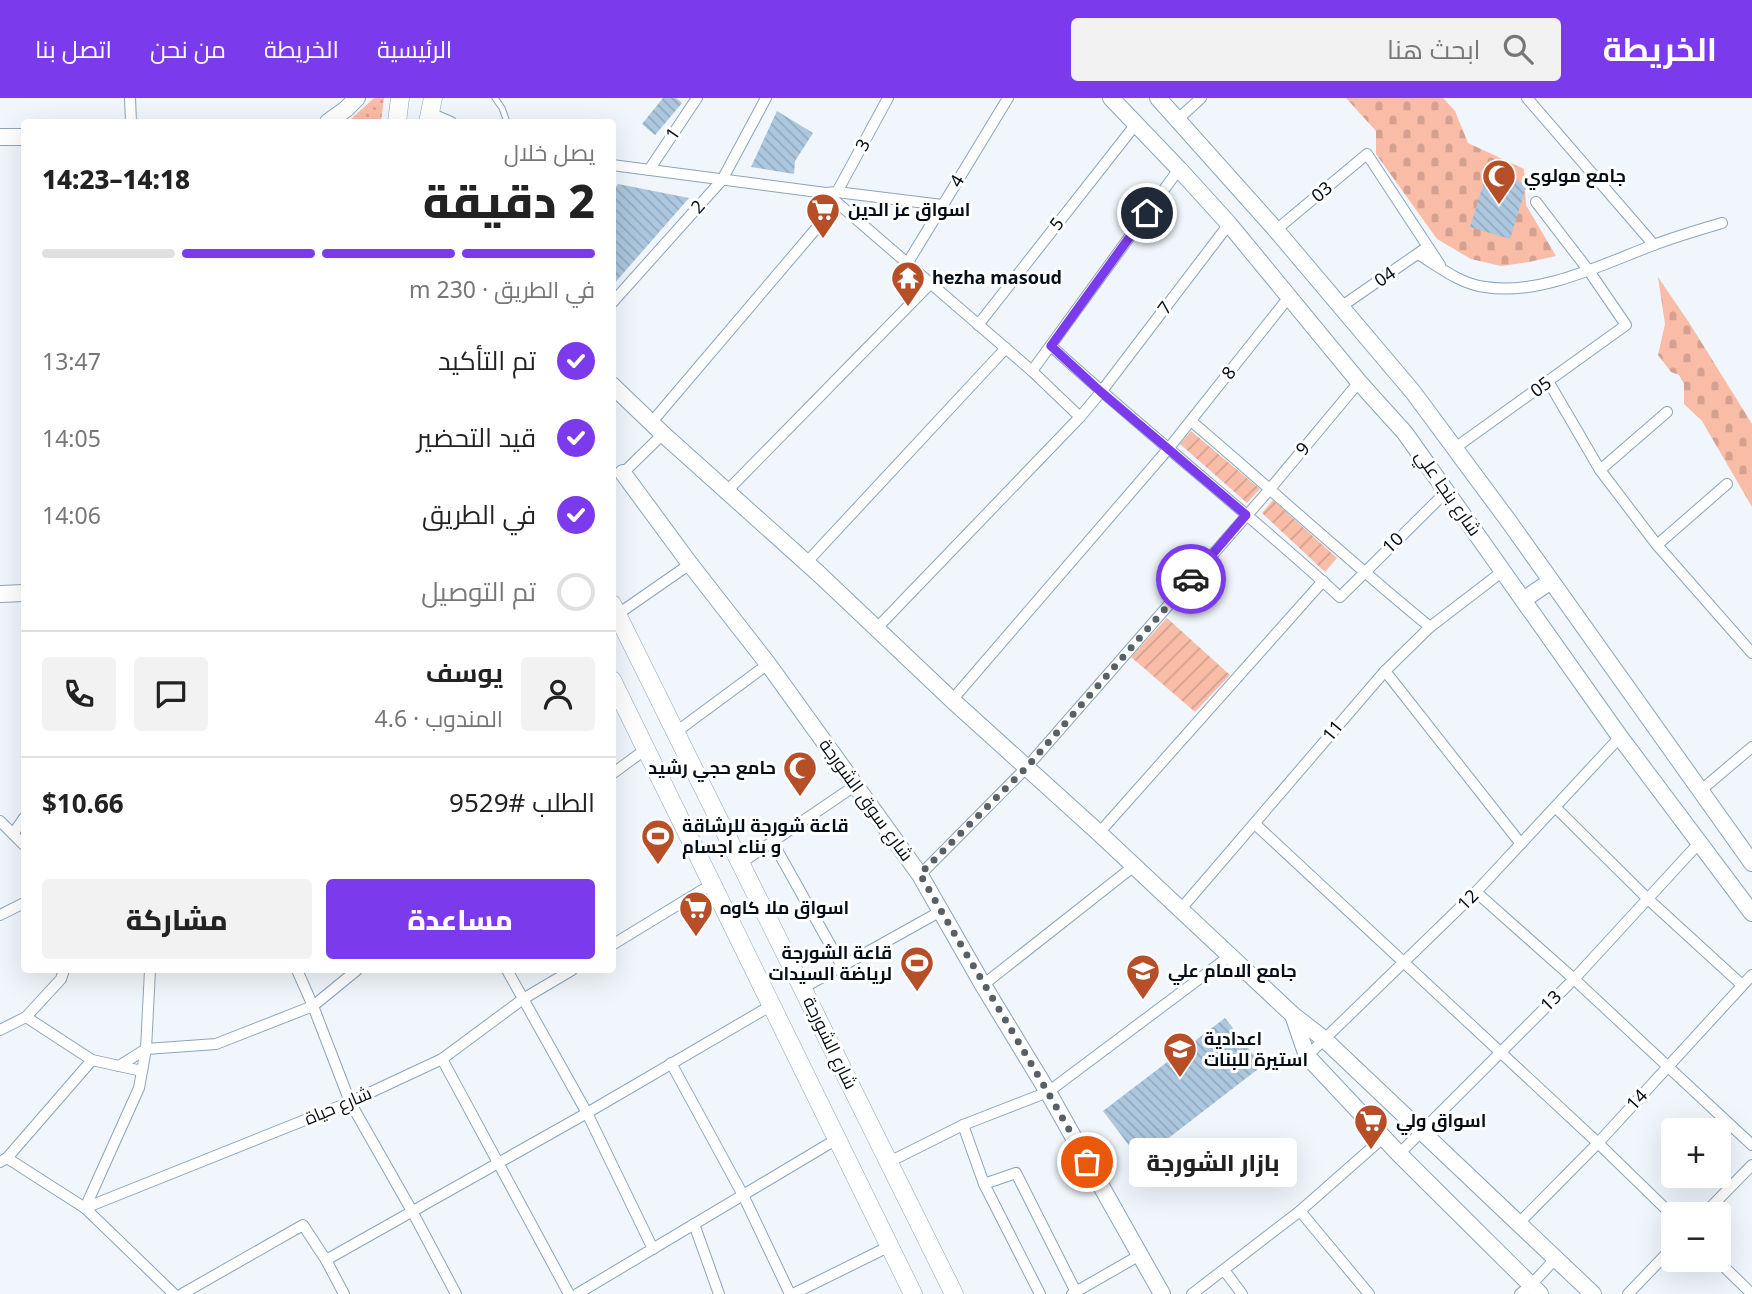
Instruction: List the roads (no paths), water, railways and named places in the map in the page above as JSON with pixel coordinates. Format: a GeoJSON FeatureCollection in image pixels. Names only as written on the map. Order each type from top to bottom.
{"type":"FeatureCollection","features":[{"type":"Feature","properties":{"kind":"main road"},"geometry":{"type":"LineString","coordinates":[[397,119],[400,98]]}},
{"type":"Feature","properties":{"kind":"main road","name":"شارع الشورجة"},"geometry":{"type":"LineString","coordinates":[[616,616],[954,1294]]}},
{"type":"Feature","properties":{"kind":"main road"},"geometry":{"type":"LineString","coordinates":[[616,688],[913,1294]]}},
{"type":"Feature","properties":{"kind":"street"},"geometry":{"type":"LineString","coordinates":[[130,98],[131,119]]}},
{"type":"Feature","properties":{"kind":"street"},"geometry":{"type":"LineString","coordinates":[[332,119],[357,98]]}},
{"type":"Feature","properties":{"kind":"street","name":"1"},"geometry":{"type":"LineString","coordinates":[[649,170],[697,98]]}},
{"type":"Feature","properties":{"kind":"street","name":"2"},"geometry":{"type":"LineString","coordinates":[[616,299],[722,180],[766,98]]}},
{"type":"Feature","properties":{"kind":"street","name":"3"},"geometry":{"type":"LineString","coordinates":[[832,193],[888,98]]}},
{"type":"Feature","properties":{"kind":"street","name":"4"},"geometry":{"type":"LineString","coordinates":[[907,264],[1007,98]]}},
{"type":"Feature","properties":{"kind":"street","name":"شارع بنجا علي"},"geometry":{"type":"LineString","coordinates":[[1111,98],[1228,223],[1359,382],[1405,433],[1620,737],[1752,913]]}},
{"type":"Feature","properties":{"kind":"street","name":"شارع بنجا علي"},"geometry":{"type":"LineString","coordinates":[[1158,98],[1342,306],[1413,392],[1752,863]]}},
{"type":"Feature","properties":{"kind":"street"},"geometry":{"type":"LineString","coordinates":[[1177,120],[1201,98]]}},
{"type":"Feature","properties":{"kind":"street"},"geometry":{"type":"LineString","coordinates":[[1527,98],[1654,245]]}},
{"type":"Feature","properties":{"kind":"street","name":"5"},"geometry":{"type":"LineString","coordinates":[[978,325],[1136,124]]}},
{"type":"Feature","properties":{"kind":"street"},"geometry":{"type":"LineString","coordinates":[[0,137],[21,137]]}},
{"type":"Feature","properties":{"kind":"street","name":"03"},"geometry":{"type":"LineString","coordinates":[[1276,230],[1367,154],[1423,250]]}},
{"type":"Feature","properties":{"kind":"street"},"geometry":{"type":"LineString","coordinates":[[616,166],[942,205]]}},
{"type":"Feature","properties":{"kind":"street"},"geometry":{"type":"LineString","coordinates":[[1032,371],[1179,169]]}},
{"type":"Feature","properties":{"kind":"street"},"geometry":{"type":"LineString","coordinates":[[832,193],[837,204],[1006,348],[1080,417]]}},
{"type":"Feature","properties":{"kind":"street"},"geometry":{"type":"LineString","coordinates":[[1536,202],[1589,271]]}},
{"type":"Feature","properties":{"kind":"street"},"geometry":{"type":"LineString","coordinates":[[623,473],[837,204]]}},
{"type":"Feature","properties":{"kind":"street","name":"7"},"geometry":{"type":"LineString","coordinates":[[876,629],[1080,417],[1228,223]]}},
{"type":"Feature","properties":{"kind":"street"},"geometry":{"type":"LineString","coordinates":[[1423,250],[1444,270],[1471,284],[1485,288],[1513,288],[1543,284],[1589,271],[1654,245],[1722,223]]}},
{"type":"Feature","properties":{"kind":"street","name":"04"},"geometry":{"type":"LineString","coordinates":[[1342,306],[1423,250]]}},
{"type":"Feature","properties":{"kind":"street","name":"05"},"geometry":{"type":"LineString","coordinates":[[1455,448],[1626,325],[1589,271]]}},
{"type":"Feature","properties":{"kind":"street"},"geometry":{"type":"LineString","coordinates":[[726,492],[930,284]]}},
{"type":"Feature","properties":{"kind":"street","name":"8"},"geometry":{"type":"LineString","coordinates":[[952,700],[1169,448],[1289,297]]}},
{"type":"Feature","properties":{"kind":"street"},"geometry":{"type":"LineString","coordinates":[[1051,346],[1101,392],[1323,581],[1099,833]]}},
{"type":"Feature","properties":{"kind":"street"},"geometry":{"type":"LineString","coordinates":[[806,563],[1006,348]]}},
{"type":"Feature","properties":{"kind":"street"},"geometry":{"type":"LineString","coordinates":[[1548,381],[1600,470],[1657,545],[1752,653]]}},
{"type":"Feature","properties":{"kind":"street","name":"9"},"geometry":{"type":"LineString","coordinates":[[920,874],[1027,767],[1270,489],[1359,382]]}},
{"type":"Feature","properties":{"kind":"street"},"geometry":{"type":"LineString","coordinates":[[616,388],[1293,1015],[1324,1039],[1593,1294]]}},
{"type":"Feature","properties":{"kind":"street"},"geometry":{"type":"LineString","coordinates":[[1600,470],[1667,412]]}},
{"type":"Feature","properties":{"kind":"street"},"geometry":{"type":"LineString","coordinates":[[1191,421],[1430,627]]}},
{"type":"Feature","properties":{"kind":"street","name":"شارع سوق الشورجة"},"geometry":{"type":"LineString","coordinates":[[623,473],[768,664],[920,874],[983,985],[1048,1091],[1162,1294]]}},
{"type":"Feature","properties":{"kind":"street"},"geometry":{"type":"LineString","coordinates":[[1657,545],[1727,484]]}},
{"type":"Feature","properties":{"kind":"street","name":"10"},"geometry":{"type":"LineString","coordinates":[[1323,581],[1340,597],[1447,491]]}},
{"type":"Feature","properties":{"kind":"street"},"geometry":{"type":"LineString","coordinates":[[616,611],[690,564]]}},
{"type":"Feature","properties":{"kind":"street","name":"11"},"geometry":{"type":"LineString","coordinates":[[1181,910],[1385,671],[1430,627],[1503,571]]}},
{"type":"Feature","properties":{"kind":"street"},"geometry":{"type":"LineString","coordinates":[[1523,600],[1551,581]]}},
{"type":"Feature","properties":{"kind":"street"},"geometry":{"type":"LineString","coordinates":[[0,594],[21,593]]}},
{"type":"Feature","properties":{"kind":"street"},"geometry":{"type":"LineString","coordinates":[[676,732],[768,664]]}},
{"type":"Feature","properties":{"kind":"street"},"geometry":{"type":"LineString","coordinates":[[1385,671],[1521,844]]}},
{"type":"Feature","properties":{"kind":"street","name":"12"},"geometry":{"type":"LineString","coordinates":[[1307,1056],[1476,892],[1620,737]]}},
{"type":"Feature","properties":{"kind":"street"},"geometry":{"type":"LineString","coordinates":[[1700,791],[1752,747]]}},
{"type":"Feature","properties":{"kind":"street"},"geometry":{"type":"LineString","coordinates":[[616,771],[646,749]]}},
{"type":"Feature","properties":{"kind":"street"},"geometry":{"type":"LineString","coordinates":[[741,863],[856,785]]}},
{"type":"Feature","properties":{"kind":"street"},"geometry":{"type":"LineString","coordinates":[[1555,807],[1648,899],[1742,985]]}},
{"type":"Feature","properties":{"kind":"street"},"geometry":{"type":"LineString","coordinates":[[0,821],[21,842]]}},
{"type":"Feature","properties":{"kind":"street"},"geometry":{"type":"LineString","coordinates":[[13,834],[21,822]]}},
{"type":"Feature","properties":{"kind":"street"},"geometry":{"type":"LineString","coordinates":[[1255,824],[1661,1204]]}},
{"type":"Feature","properties":{"kind":"street"},"geometry":{"type":"LineString","coordinates":[[772,841],[842,966]]}},
{"type":"Feature","properties":{"kind":"street","name":"13"},"geometry":{"type":"LineString","coordinates":[[1399,1154],[1574,979],[1699,843]]}},
{"type":"Feature","properties":{"kind":"street"},"geometry":{"type":"LineString","coordinates":[[983,985],[1134,866]]}},
{"type":"Feature","properties":{"kind":"street"},"geometry":{"type":"LineString","coordinates":[[616,943],[712,884]]}},
{"type":"Feature","properties":{"kind":"street"},"geometry":{"type":"LineString","coordinates":[[1476,892],[1669,1066],[1752,1145]]}},
{"type":"Feature","properties":{"kind":"street"},"geometry":{"type":"LineString","coordinates":[[0,915],[21,904]]}},
{"type":"Feature","properties":{"kind":"street"},"geometry":{"type":"LineString","coordinates":[[803,988],[941,911]]}},
{"type":"Feature","properties":{"kind":"street"},"geometry":{"type":"LineString","coordinates":[[889,1162],[963,1125],[1048,1091],[1231,955]]}},
{"type":"Feature","properties":{"kind":"street"},"geometry":{"type":"LineString","coordinates":[[0,1030],[26,1017],[61,979],[63,973]]}},
{"type":"Feature","properties":{"kind":"street"},"geometry":{"type":"LineString","coordinates":[[85,1208],[139,1088],[146,1049],[150,973]]}},
{"type":"Feature","properties":{"kind":"street"},"geometry":{"type":"LineString","coordinates":[[299,973],[350,1102],[456,1294]]}},
{"type":"Feature","properties":{"kind":"street"},"geometry":{"type":"LineString","coordinates":[[119,1066],[146,1049],[216,1044],[313,1006],[353,973]]}},
{"type":"Feature","properties":{"kind":"street"},"geometry":{"type":"LineString","coordinates":[[509,973],[587,1113],[653,1249]]}},
{"type":"Feature","properties":{"kind":"street","name":"شارع حياة"},"geometry":{"type":"LineString","coordinates":[[85,1208],[350,1102],[442,1059],[523,999],[567,973]]}},
{"type":"Feature","properties":{"kind":"street","name":"14"},"geometry":{"type":"LineString","coordinates":[[1519,1223],[1598,1143],[1752,975]]}},
{"type":"Feature","properties":{"kind":"street"},"geometry":{"type":"LineString","coordinates":[[326,1261],[772,1005]]}},
{"type":"Feature","properties":{"kind":"street"},"geometry":{"type":"LineString","coordinates":[[1293,1015],[1307,1056],[1530,1291],[1556,1258]]}},
{"type":"Feature","properties":{"kind":"street"},"geometry":{"type":"LineString","coordinates":[[26,1017],[92,1060],[142,1071]]}},
{"type":"Feature","properties":{"kind":"street"},"geometry":{"type":"LineString","coordinates":[[442,1059],[569,1294]]}},
{"type":"Feature","properties":{"kind":"street"},"geometry":{"type":"LineString","coordinates":[[92,1060],[4,1160],[85,1208],[174,1294]]}},
{"type":"Feature","properties":{"kind":"street"},"geometry":{"type":"LineString","coordinates":[[671,1063],[743,1195],[791,1294],[890,1246]]}},
{"type":"Feature","properties":{"kind":"street"},"geometry":{"type":"LineString","coordinates":[[963,1125],[984,1184],[1040,1294]]}},
{"type":"Feature","properties":{"kind":"street"},"geometry":{"type":"LineString","coordinates":[[1192,1294],[1300,1211],[1384,1138]]}},
{"type":"Feature","properties":{"kind":"street"},"geometry":{"type":"LineString","coordinates":[[577,1294],[837,1139]]}},
{"type":"Feature","properties":{"kind":"street"},"geometry":{"type":"LineString","coordinates":[[1716,1202],[1752,1165]]}},
{"type":"Feature","properties":{"kind":"street"},"geometry":{"type":"LineString","coordinates":[[984,1184],[1016,1173],[1075,1293],[1140,1255]]}},
{"type":"Feature","properties":{"kind":"street"},"geometry":{"type":"LineString","coordinates":[[1300,1211],[1369,1294]]}},
{"type":"Feature","properties":{"kind":"street"},"geometry":{"type":"LineString","coordinates":[[694,1224],[719,1294]]}},
{"type":"Feature","properties":{"kind":"street"},"geometry":{"type":"LineString","coordinates":[[182,1294],[303,1225],[344,1294]]}},
{"type":"Feature","properties":{"kind":"street"},"geometry":{"type":"LineString","coordinates":[[1628,1294],[1661,1260]]}},
{"type":"Feature","properties":{"kind":"street"},"geometry":{"type":"LineString","coordinates":[[1224,1270],[1242,1294]]}},
{"type":"Feature","properties":{"kind":"street"},"geometry":{"type":"LineString","coordinates":[[1729,1272],[1752,1294]]}},
{"type":"Feature","properties":{"kind":"lane"},"geometry":{"type":"LineString","coordinates":[[495,98],[506,119]]}},
{"type":"Feature","properties":{"kind":"place","name":"جامع مولوي"},"geometry":{"type":"Point","coordinates":[1499,206]}},
{"type":"Feature","properties":{"kind":"place","name":"اسواق عز الدين"},"geometry":{"type":"Point","coordinates":[823,240]}},
{"type":"Feature","properties":{"kind":"place","name":"hezha masoud"},"geometry":{"type":"Point","coordinates":[908,308]}},
{"type":"Feature","properties":{"kind":"place","name":"حامع حجي رشيد"},"geometry":{"type":"Point","coordinates":[800,798]}},
{"type":"Feature","properties":{"kind":"place","name":"قاعة شورجة للرشاقة و بناء اجسام"},"geometry":{"type":"Point","coordinates":[658,866]}},
{"type":"Feature","properties":{"kind":"place","name":"اسواق ملا كاوه"},"geometry":{"type":"Point","coordinates":[696,938]}},
{"type":"Feature","properties":{"kind":"place","name":"قاعة الشورجة لرياضة السيدات"},"geometry":{"type":"Point","coordinates":[917,993]}},
{"type":"Feature","properties":{"kind":"place","name":"جامع الامام علي"},"geometry":{"type":"Point","coordinates":[1143,1001]}},
{"type":"Feature","properties":{"kind":"place","name":"اعدادية استيرة للبنات"},"geometry":{"type":"Point","coordinates":[1180,1079]}},
{"type":"Feature","properties":{"kind":"place","name":"اسواق ولي"},"geometry":{"type":"Point","coordinates":[1371,1151]}},
{"type":"Feature","properties":{"kind":"place","name":"بازار الشورجة"},"geometry":{"type":"Point","coordinates":[1087,1162]}}]}
